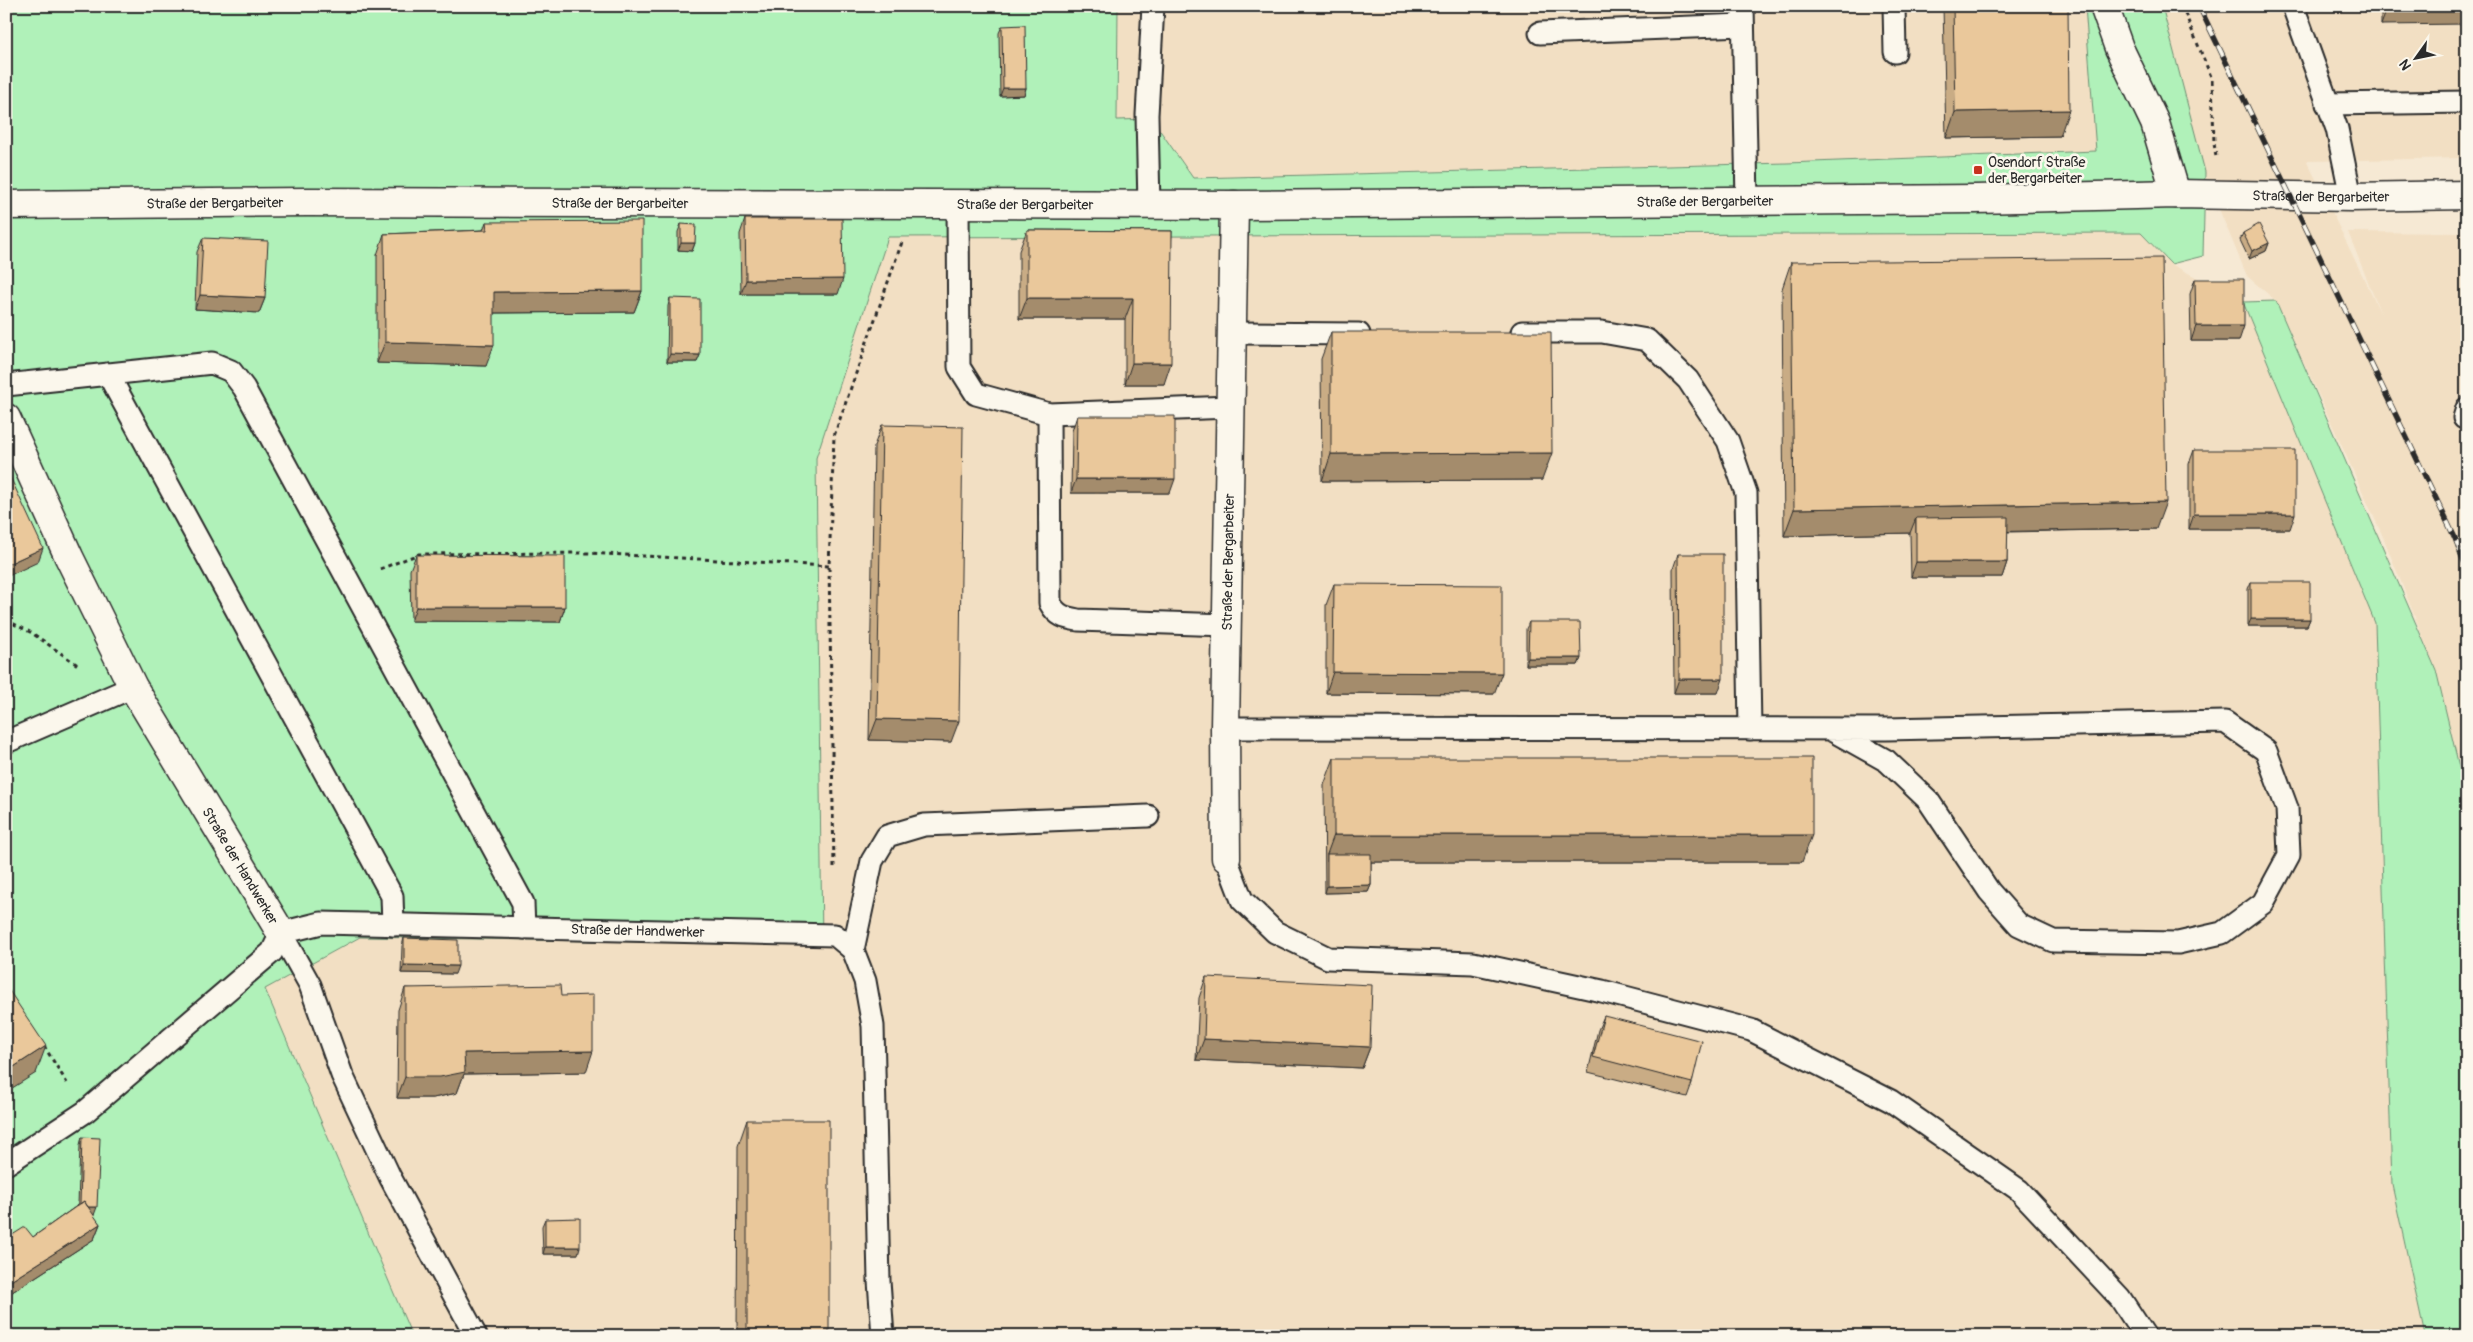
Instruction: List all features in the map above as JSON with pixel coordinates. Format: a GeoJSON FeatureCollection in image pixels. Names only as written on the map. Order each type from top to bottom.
{"type":"FeatureCollection","features":[{"type":"Feature","properties":{"kind":"street"},"geometry":{"type":"LineString","coordinates":[[2104,6],[2119,48],[2154,124],[2176,194]]}},
{"type":"Feature","properties":{"kind":"street","name":"Straße der Bergarbeiter"},"geometry":{"type":"LineString","coordinates":[[6,205],[297,202],[1234,206],[2176,194],[2351,197],[2467,195]]}},
{"type":"Feature","properties":{"kind":"street","name":"Straße der Bergarbeiter"},"geometry":{"type":"LineString","coordinates":[[1226,858],[1225,728],[1234,206]]}},
{"type":"Feature","properties":{"kind":"street","name":"Straße der Handwerker"},"geometry":{"type":"LineString","coordinates":[[6,418],[69,556],[123,692],[281,932]]}},
{"type":"Feature","properties":{"kind":"lane"},"geometry":{"type":"LineString","coordinates":[[1150,206],[1147,115],[1153,6]]}},
{"type":"Feature","properties":{"kind":"lane"},"geometry":{"type":"LineString","coordinates":[[1894,6],[1895,52]]}},
{"type":"Feature","properties":{"kind":"lane"},"geometry":{"type":"LineString","coordinates":[[2293,6],[2337,129],[2351,197]]}},
{"type":"Feature","properties":{"kind":"lane"},"geometry":{"type":"LineString","coordinates":[[1540,33],[1743,16],[1747,200]]}},
{"type":"Feature","properties":{"kind":"lane"},"geometry":{"type":"LineString","coordinates":[[2328,104],[2467,102]]}},
{"type":"Feature","properties":{"kind":"lane"},"geometry":{"type":"LineString","coordinates":[[958,204],[959,367],[976,394],[1049,414],[1230,407]]}},
{"type":"Feature","properties":{"kind":"lane"},"geometry":{"type":"LineString","coordinates":[[1503,332],[1602,332],[1647,340],[1688,380],[1728,441],[1746,494],[1750,729]]}},
{"type":"Feature","properties":{"kind":"lane"},"geometry":{"type":"LineString","coordinates":[[1231,333],[1384,333]]}},
{"type":"Feature","properties":{"kind":"lane"},"geometry":{"type":"LineString","coordinates":[[6,385],[212,364],[231,370],[244,388],[524,903],[524,928]]}},
{"type":"Feature","properties":{"kind":"lane"},"geometry":{"type":"LineString","coordinates":[[108,374],[392,896],[393,925]]}},
{"type":"Feature","properties":{"kind":"lane"},"geometry":{"type":"LineString","coordinates":[[1049,414],[1050,604],[1054,612],[1064,618],[1078,620],[1227,625]]}},
{"type":"Feature","properties":{"kind":"lane"},"geometry":{"type":"LineString","coordinates":[[6,742],[123,692]]}},
{"type":"Feature","properties":{"kind":"lane"},"geometry":{"type":"LineString","coordinates":[[1225,728],[1830,729],[2225,722],[2266,751],[2287,808],[2290,855],[2264,903],[2222,933],[2178,944],[2053,941],[2019,925],[1989,892],[1928,800],[1887,761],[1830,729]]}},
{"type":"Feature","properties":{"kind":"lane"},"geometry":{"type":"LineString","coordinates":[[883,1336],[879,1281],[873,1026],[866,981],[853,950],[872,861],[887,836],[924,825],[1148,816]]}},
{"type":"Feature","properties":{"kind":"lane"},"geometry":{"type":"LineString","coordinates":[[1226,858],[1242,900],[1274,932],[1328,958],[1473,963],[1602,991],[1751,1030],[1892,1100],[2018,1190],[2120,1298],[2145,1336]]}},
{"type":"Feature","properties":{"kind":"lane","name":"Straße der Handwerker"},"geometry":{"type":"LineString","coordinates":[[281,932],[321,923],[835,935],[853,950]]}},
{"type":"Feature","properties":{"kind":"lane"},"geometry":{"type":"LineString","coordinates":[[6,1164],[85,1112],[272,952],[281,932]]}},
{"type":"Feature","properties":{"kind":"lane"},"geometry":{"type":"LineString","coordinates":[[281,932],[310,985],[342,1075],[390,1177],[476,1336]]}},
{"type":"Feature","properties":{"kind":"path"},"geometry":{"type":"LineString","coordinates":[[2182,6],[2212,79],[2214,144],[2224,195]]}},
{"type":"Feature","properties":{"kind":"path"},"geometry":{"type":"LineString","coordinates":[[834,875],[829,566],[834,436],[916,204]]}},
{"type":"Feature","properties":{"kind":"path"},"geometry":{"type":"LineString","coordinates":[[349,580],[420,554],[587,553],[829,566]]}},
{"type":"Feature","properties":{"kind":"path"},"geometry":{"type":"LineString","coordinates":[[6,620],[32,633],[99,680],[123,692]]}},
{"type":"Feature","properties":{"kind":"path"},"geometry":{"type":"LineString","coordinates":[[43,1045],[85,1112]]}},
{"type":"Feature","properties":{"kind":"shaded area"},"geometry":{"type":"Polygon","coordinates":[[[1118,6],[2085,6],[2097,151],[1787,163],[1193,178],[1152,119],[1117,120],[1118,6]]]}},
{"type":"Feature","properties":{"kind":"shaded area"},"geometry":{"type":"Polygon","coordinates":[[[2134,6],[2467,6],[2467,158],[2307,161],[2381,314],[2348,232],[2467,233],[2467,800],[2436,670],[2384,539],[2276,301],[2247,276],[2134,6]]]}},
{"type":"Feature","properties":{"kind":"shaded area"},"geometry":{"type":"Polygon","coordinates":[[[2141,233],[2171,264],[2243,302],[2375,623],[2392,1185],[2425,1336],[412,1336],[265,989],[361,937],[822,945],[816,458],[888,237],[2141,233]]]}},
{"type":"Feature","properties":{"kind":"green space"},"geometry":{"type":"Polygon","coordinates":[[[6,6],[1118,6],[1117,120],[1152,119],[1193,178],[1787,163],[2096,151],[2085,6],[2162,6],[2205,172],[2203,256],[2171,264],[2141,233],[888,237],[816,458],[822,945],[360,937],[265,989],[412,1336],[6,1336],[6,6]]]}},
{"type":"Feature","properties":{"kind":"green space"},"geometry":{"type":"Polygon","coordinates":[[[2276,301],[2436,670],[2467,800],[2467,1336],[2425,1336],[2392,1185],[2375,623],[2243,302],[2276,301]]]}},
{"type":"Feature","properties":{"kind":"building"},"geometry":{"type":"Polygon","coordinates":[[[1953,6],[2068,6],[2069,110],[1955,112],[1953,6]]]}},
{"type":"Feature","properties":{"kind":"building"},"geometry":{"type":"Polygon","coordinates":[[[1025,25],[1026,88],[1003,88],[1002,26],[1025,25]]]}},
{"type":"Feature","properties":{"kind":"building"},"geometry":{"type":"Polygon","coordinates":[[[745,219],[842,219],[843,279],[746,280],[745,219]]]}},
{"type":"Feature","properties":{"kind":"building"},"geometry":{"type":"Polygon","coordinates":[[[642,221],[642,291],[494,292],[494,345],[385,342],[384,234],[487,230],[486,222],[642,221]]]}},
{"type":"Feature","properties":{"kind":"building"},"geometry":{"type":"Polygon","coordinates":[[[681,224],[696,225],[695,243],[681,243],[681,224]]]}},
{"type":"Feature","properties":{"kind":"building"},"geometry":{"type":"Polygon","coordinates":[[[2259,224],[2269,243],[2252,251],[2243,233],[2259,224]]]}},
{"type":"Feature","properties":{"kind":"building"},"geometry":{"type":"Polygon","coordinates":[[[1027,230],[1172,231],[1171,363],[1132,363],[1133,298],[1027,298],[1027,230]]]}},
{"type":"Feature","properties":{"kind":"building"},"geometry":{"type":"Polygon","coordinates":[[[203,238],[268,241],[265,298],[200,295],[203,238]]]}},
{"type":"Feature","properties":{"kind":"building"},"geometry":{"type":"Polygon","coordinates":[[[2162,258],[2166,502],[1794,509],[1791,262],[2162,258]]]}},
{"type":"Feature","properties":{"kind":"building"},"geometry":{"type":"Polygon","coordinates":[[[2195,279],[2244,279],[2244,326],[2196,326],[2195,279]]]}},
{"type":"Feature","properties":{"kind":"building"},"geometry":{"type":"Polygon","coordinates":[[[670,298],[700,299],[700,355],[670,354],[670,298]]]}},
{"type":"Feature","properties":{"kind":"building"},"geometry":{"type":"Polygon","coordinates":[[[1331,332],[1551,332],[1552,453],[1331,454],[1331,332]]]}},
{"type":"Feature","properties":{"kind":"building"},"geometry":{"type":"Polygon","coordinates":[[[1077,416],[1175,416],[1175,479],[1076,479],[1077,416]]]}},
{"type":"Feature","properties":{"kind":"building"},"geometry":{"type":"Polygon","coordinates":[[[882,425],[963,427],[959,721],[877,719],[882,425]]]}},
{"type":"Feature","properties":{"kind":"building"},"geometry":{"type":"Polygon","coordinates":[[[2194,450],[2295,450],[2295,514],[2194,514],[2194,450]]]}},
{"type":"Feature","properties":{"kind":"building"},"geometry":{"type":"Polygon","coordinates":[[[6,468],[43,548],[6,565],[6,468]]]}},
{"type":"Feature","properties":{"kind":"building"},"geometry":{"type":"Polygon","coordinates":[[[2008,517],[2007,562],[1916,562],[1916,518],[2008,517]]]}},
{"type":"Feature","properties":{"kind":"building"},"geometry":{"type":"Polygon","coordinates":[[[1678,554],[1723,554],[1723,679],[1679,679],[1678,554]]]}},
{"type":"Feature","properties":{"kind":"building"},"geometry":{"type":"Polygon","coordinates":[[[416,555],[565,556],[565,607],[416,607],[416,555]]]}},
{"type":"Feature","properties":{"kind":"building"},"geometry":{"type":"Polygon","coordinates":[[[2251,582],[2310,582],[2310,619],[2251,619],[2251,582]]]}},
{"type":"Feature","properties":{"kind":"building"},"geometry":{"type":"Polygon","coordinates":[[[1334,584],[1502,585],[1502,673],[1333,672],[1334,584]]]}},
{"type":"Feature","properties":{"kind":"building"},"geometry":{"type":"Polygon","coordinates":[[[1529,622],[1580,622],[1581,658],[1528,658],[1529,622]]]}},
{"type":"Feature","properties":{"kind":"building"},"geometry":{"type":"Polygon","coordinates":[[[1334,758],[1812,758],[1812,835],[1334,835],[1334,758]]]}},
{"type":"Feature","properties":{"kind":"building"},"geometry":{"type":"Polygon","coordinates":[[[1327,854],[1371,854],[1371,885],[1327,886],[1327,854]]]}},
{"type":"Feature","properties":{"kind":"building"},"geometry":{"type":"Polygon","coordinates":[[[404,938],[458,940],[458,966],[404,965],[404,938]]]}},
{"type":"Feature","properties":{"kind":"building"},"geometry":{"type":"Polygon","coordinates":[[[1206,977],[1372,985],[1370,1047],[1204,1039],[1206,977]]]}},
{"type":"Feature","properties":{"kind":"building"},"geometry":{"type":"Polygon","coordinates":[[[560,985],[561,996],[593,995],[593,1051],[464,1053],[465,1072],[440,1077],[405,1077],[405,988],[560,985]]]}},
{"type":"Feature","properties":{"kind":"building"},"geometry":{"type":"Polygon","coordinates":[[[6,986],[46,1046],[6,1072],[6,986]]]}},
{"type":"Feature","properties":{"kind":"building"},"geometry":{"type":"Polygon","coordinates":[[[1604,1016],[1702,1041],[1692,1083],[1593,1057],[1604,1016]]]}},
{"type":"Feature","properties":{"kind":"building"},"geometry":{"type":"Polygon","coordinates":[[[747,1120],[829,1120],[829,1336],[747,1336],[747,1120]]]}},
{"type":"Feature","properties":{"kind":"building"},"geometry":{"type":"Polygon","coordinates":[[[82,1137],[100,1138],[97,1207],[88,1207],[84,1201],[80,1204],[82,1137]]]}},
{"type":"Feature","properties":{"kind":"building"},"geometry":{"type":"Polygon","coordinates":[[[84,1201],[100,1224],[6,1284],[6,1239],[25,1227],[33,1237],[84,1201]]]}},
{"type":"Feature","properties":{"kind":"building"},"geometry":{"type":"Polygon","coordinates":[[[580,1218],[580,1247],[545,1247],[545,1219],[580,1218]]]}},
{"type":"Feature","properties":{"kind":"railway"},"geometry":{"type":"LineString","coordinates":[[2199,6],[2455,538],[2467,570]]}},
{"type":"Feature","properties":{"kind":"place","name":"Osendorf Straße der Bergarbeiter"},"geometry":{"type":"Point","coordinates":[1978,170]}}]}
